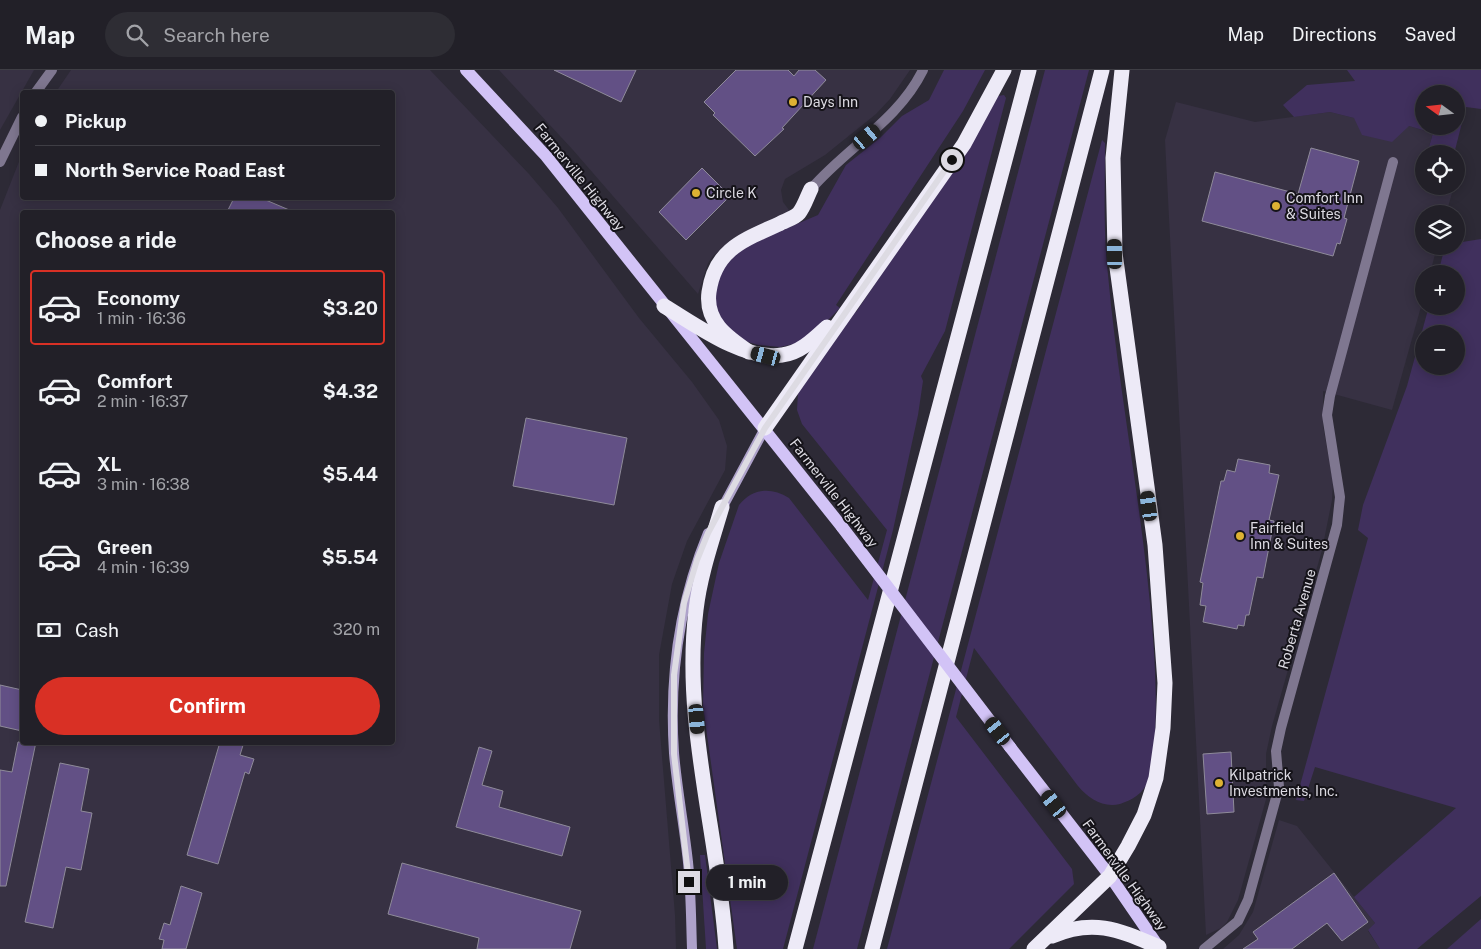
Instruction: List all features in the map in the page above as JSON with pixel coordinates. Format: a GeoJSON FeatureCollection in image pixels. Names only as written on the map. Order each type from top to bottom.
{"type":"FeatureCollection","features":[{"type":"Feature","properties":{"kind":"highway"},"geometry":{"type":"LineString","coordinates":[[765,428],[849,305],[964,144],[1004,70]]}},
{"type":"Feature","properties":{"kind":"highway"},"geometry":{"type":"LineString","coordinates":[[796,949],[1029,70]]}},
{"type":"Feature","properties":{"kind":"highway"},"geometry":{"type":"LineString","coordinates":[[872,949],[1102,70]]}},
{"type":"Feature","properties":{"kind":"highway"},"geometry":{"type":"LineString","coordinates":[[1039,944],[1110,876],[1144,814],[1156,778],[1163,728],[1165,683],[1155,545],[1115,254],[1113,158],[1122,70]]}},
{"type":"Feature","properties":{"kind":"highway"},"geometry":{"type":"LineString","coordinates":[[749,352],[730,340],[713,320],[709,309],[709,295],[714,271],[719,260],[746,239],[798,214],[811,189]]}},
{"type":"Feature","properties":{"kind":"highway"},"geometry":{"type":"LineString","coordinates":[[664,306],[727,342],[749,352],[766,356],[783,355],[800,349],[816,338],[849,305]]}},
{"type":"Feature","properties":{"kind":"highway"},"geometry":{"type":"LineString","coordinates":[[722,507],[702,575],[696,610],[694,685],[701,770],[726,949]]}},
{"type":"Feature","properties":{"kind":"highway"},"geometry":{"type":"LineString","coordinates":[[1039,944],[1084,926],[1105,927],[1159,948]]}},
{"type":"Feature","properties":{"kind":"main road","name":"Farmerville Highway"},"geometry":{"type":"LineString","coordinates":[[466,70],[546,156],[664,306],[765,428],[1110,876],[1159,948]]}},
{"type":"Feature","properties":{"kind":"main road"},"geometry":{"type":"LineString","coordinates":[[692,949],[688,865],[674,754],[674,675],[684,603],[690,580],[708,533],[765,428]]}},
{"type":"Feature","properties":{"kind":"street"},"geometry":{"type":"LineString","coordinates":[[37,90],[52,70]]}},
{"type":"Feature","properties":{"kind":"street"},"geometry":{"type":"LineString","coordinates":[[811,189],[822,176],[886,121],[907,97],[923,70]]}},
{"type":"Feature","properties":{"kind":"street"},"geometry":{"type":"LineString","coordinates":[[0,162],[20,121]]}},
{"type":"Feature","properties":{"kind":"street","name":"Roberta Avenue"},"geometry":{"type":"LineString","coordinates":[[1204,949],[1221,937],[1238,921],[1248,900],[1279,787],[1276,751],[1280,728],[1337,525],[1340,497],[1328,414],[1330,396],[1392,162]]}},
{"type":"Feature","properties":{"kind":"shaded area"},"geometry":{"type":"Polygon","coordinates":[[[0,70],[34,70],[23,90],[20,90],[20,95],[0,130],[0,70]]]}},
{"type":"Feature","properties":{"kind":"shaded area"},"geometry":{"type":"Polygon","coordinates":[[[71,70],[430,70],[529,174],[558,208],[639,318],[692,382],[719,420],[727,446],[725,470],[687,541],[672,584],[659,655],[659,720],[675,915],[676,949],[0,949],[0,210],[20,159],[20,200],[395,200],[395,90],[57,90],[71,70]]]}},
{"type":"Feature","properties":{"kind":"shaded area"},"geometry":{"type":"Polygon","coordinates":[[[499,70],[910,70],[890,99],[876,114],[825,155],[785,179],[781,190],[783,202],[789,210],[788,213],[734,238],[713,256],[708,263],[698,294],[573,150],[499,70]]]}},
{"type":"Feature","properties":{"kind":"shaded area"},"geometry":{"type":"Polygon","coordinates":[[[944,70],[985,70],[963,111],[836,305],[840,308],[827,321],[798,343],[780,347],[758,345],[745,341],[720,322],[713,301],[716,278],[740,248],[818,215],[846,165],[880,138],[902,116],[929,100],[944,70]]]}},
{"type":"Feature","properties":{"kind":"shaded area"},"geometry":{"type":"Polygon","coordinates":[[[1045,70],[1089,70],[857,949],[813,949],[1045,70]]]}},
{"type":"Feature","properties":{"kind":"shaded area"},"geometry":{"type":"Polygon","coordinates":[[[1347,70],[1481,70],[1481,109],[1466,107],[1465,111],[1465,85],[1415,85],[1415,128],[1409,126],[1392,142],[1362,135],[1354,118],[1330,112],[1294,117],[1283,105],[1307,85],[1355,81],[1347,70]]]}},
{"type":"Feature","properties":{"kind":"shaded area"},"geometry":{"type":"Polygon","coordinates":[[[1004,95],[1006,98],[945,331],[921,376],[923,381],[918,415],[893,530],[783,949],[737,949],[703,706],[704,653],[708,614],[719,563],[739,505],[750,495],[762,491],[775,492],[789,498],[868,600],[887,530],[802,424],[797,410],[798,393],[851,312],[856,312],[980,128],[998,96],[1004,95]]]}},
{"type":"Feature","properties":{"kind":"shaded area"},"geometry":{"type":"Polygon","coordinates":[[[1176,102],[1255,122],[1330,112],[1354,118],[1409,126],[1415,128],[1415,135],[1432,135],[1430,145],[1415,145],[1415,195],[1451,195],[1449,205],[1415,205],[1415,255],[1435,255],[1432,265],[1415,265],[1415,315],[1419,315],[1392,410],[1323,391],[1323,426],[1333,481],[1332,500],[1322,550],[1272,726],[1266,754],[1266,783],[1268,792],[1238,900],[1227,922],[1221,928],[1206,935],[1165,140],[1176,102]]]}},
{"type":"Feature","properties":{"kind":"shaded area"},"geometry":{"type":"Polygon","coordinates":[[[1432,135],[1459,135],[1456,145],[1430,145],[1432,135]]]}},
{"type":"Feature","properties":{"kind":"shaded area"},"geometry":{"type":"Polygon","coordinates":[[[1102,140],[1105,143],[1106,258],[1118,366],[1144,547],[1153,638],[1156,691],[1155,730],[1154,749],[1148,781],[1144,789],[1137,796],[1120,804],[1108,805],[1087,795],[1078,786],[974,648],[956,717],[1072,869],[1074,884],[1009,949],[887,949],[1102,140]]]}},
{"type":"Feature","properties":{"kind":"shaded area"},"geometry":{"type":"Polygon","coordinates":[[[1481,239],[1481,896],[1417,949],[1380,949],[1368,930],[1375,923],[1354,897],[1456,808],[1315,767],[1304,801],[1296,800],[1368,538],[1358,530],[1363,505],[1407,386],[1415,357],[1415,375],[1465,375],[1465,325],[1424,325],[1427,315],[1465,315],[1465,265],[1440,265],[1443,255],[1465,255],[1465,242],[1481,239]]]}},
{"type":"Feature","properties":{"kind":"shaded area"},"geometry":{"type":"Polygon","coordinates":[[[1279,820],[1297,826],[1375,923],[1368,931],[1380,949],[1223,949],[1239,935],[1253,912],[1279,820]]]}},
{"type":"Feature","properties":{"kind":"shaded area"},"geometry":{"type":"Polygon","coordinates":[[[700,855],[705,855],[717,949],[706,949],[700,855]]]}},
{"type":"Feature","properties":{"kind":"shaded area"},"geometry":{"type":"Polygon","coordinates":[[[1481,919],[1481,949],[1447,949],[1481,919]]]}},
{"type":"Feature","properties":{"kind":"building"},"geometry":{"type":"Polygon","coordinates":[[[554,70],[636,70],[621,102],[554,70]]]}},
{"type":"Feature","properties":{"kind":"building"},"geometry":{"type":"Polygon","coordinates":[[[736,70],[788,70],[794,76],[799,70],[815,70],[826,80],[782,128],[784,129],[755,156],[713,115],[715,113],[704,102],[736,70]]]}},
{"type":"Feature","properties":{"kind":"building","name":"Comfort Inn & Suites"},"geometry":{"type":"Polygon","coordinates":[[[1311,148],[1359,161],[1344,218],[1347,219],[1340,244],[1337,243],[1333,256],[1202,221],[1215,172],[1298,194],[1311,148]]]}},
{"type":"Feature","properties":{"kind":"building"},"geometry":{"type":"Polygon","coordinates":[[[702,168],[730,196],[686,240],[659,212],[702,168]]]}},
{"type":"Feature","properties":{"kind":"building"},"geometry":{"type":"Polygon","coordinates":[[[233,200],[266,200],[289,210],[228,210],[233,200]]]}},
{"type":"Feature","properties":{"kind":"building"},"geometry":{"type":"Polygon","coordinates":[[[526,418],[627,438],[614,505],[513,486],[526,418]]]}},
{"type":"Feature","properties":{"kind":"building","name":"Fairfield Inn & Suites"},"geometry":{"type":"Polygon","coordinates":[[[1238,459],[1270,465],[1269,473],[1279,475],[1269,520],[1274,521],[1263,578],[1257,577],[1249,615],[1246,615],[1244,626],[1238,625],[1237,629],[1203,622],[1206,606],[1200,605],[1203,583],[1200,582],[1221,481],[1224,481],[1227,470],[1235,472],[1238,459]]]}},
{"type":"Feature","properties":{"kind":"building"},"geometry":{"type":"Polygon","coordinates":[[[0,685],[20,690],[20,731],[0,726],[0,685]]]}},
{"type":"Feature","properties":{"kind":"building"},"geometry":{"type":"Polygon","coordinates":[[[18,742],[20,742],[20,745],[35,745],[6,886],[0,886],[0,770],[12,772],[18,742]]]}},
{"type":"Feature","properties":{"kind":"building"},"geometry":{"type":"Polygon","coordinates":[[[219,745],[243,745],[240,755],[254,759],[249,774],[245,772],[218,864],[187,855],[219,745]]]}},
{"type":"Feature","properties":{"kind":"building"},"geometry":{"type":"Polygon","coordinates":[[[479,747],[492,751],[482,785],[503,791],[499,807],[570,827],[562,856],[456,827],[479,747]]]}},
{"type":"Feature","properties":{"kind":"building","name":"Kilpatrick Investments, Inc."},"geometry":{"type":"Polygon","coordinates":[[[1231,752],[1234,812],[1207,814],[1203,754],[1231,752]]]}},
{"type":"Feature","properties":{"kind":"building"},"geometry":{"type":"Polygon","coordinates":[[[60,763],[89,769],[81,811],[92,813],[81,870],[66,867],[53,928],[25,922],[60,763]]]}},
{"type":"Feature","properties":{"kind":"building"},"geometry":{"type":"Polygon","coordinates":[[[402,863],[581,911],[570,949],[477,949],[479,938],[388,914],[402,863]]]}},
{"type":"Feature","properties":{"kind":"building"},"geometry":{"type":"Polygon","coordinates":[[[1334,873],[1368,922],[1342,941],[1327,923],[1292,949],[1243,949],[1258,939],[1253,932],[1334,873]]]}},
{"type":"Feature","properties":{"kind":"building"},"geometry":{"type":"Polygon","coordinates":[[[181,886],[202,893],[186,949],[162,949],[164,940],[159,939],[164,923],[170,925],[181,886]]]}},
{"type":"Feature","properties":{"kind":"place","name":"Days Inn"},"geometry":{"type":"Point","coordinates":[793,102]}},
{"type":"Feature","properties":{"kind":"place","name":"Circle K"},"geometry":{"type":"Point","coordinates":[696,193]}},
{"type":"Feature","properties":{"kind":"place","name":"Comfort Inn & Suites"},"geometry":{"type":"Point","coordinates":[1276,206]}},
{"type":"Feature","properties":{"kind":"place","name":"Fairfield Inn & Suites"},"geometry":{"type":"Point","coordinates":[1240,536]}},
{"type":"Feature","properties":{"kind":"place","name":"Kilpatrick Investments, Inc."},"geometry":{"type":"Point","coordinates":[1219,783]}},
{"type":"Feature","properties":{"kind":"route"},"geometry":{"type":"LineString","coordinates":[[689,882],[674,754],[674,675],[684,603],[697,560],[708,533],[765,428],[952,160]]}}]}
